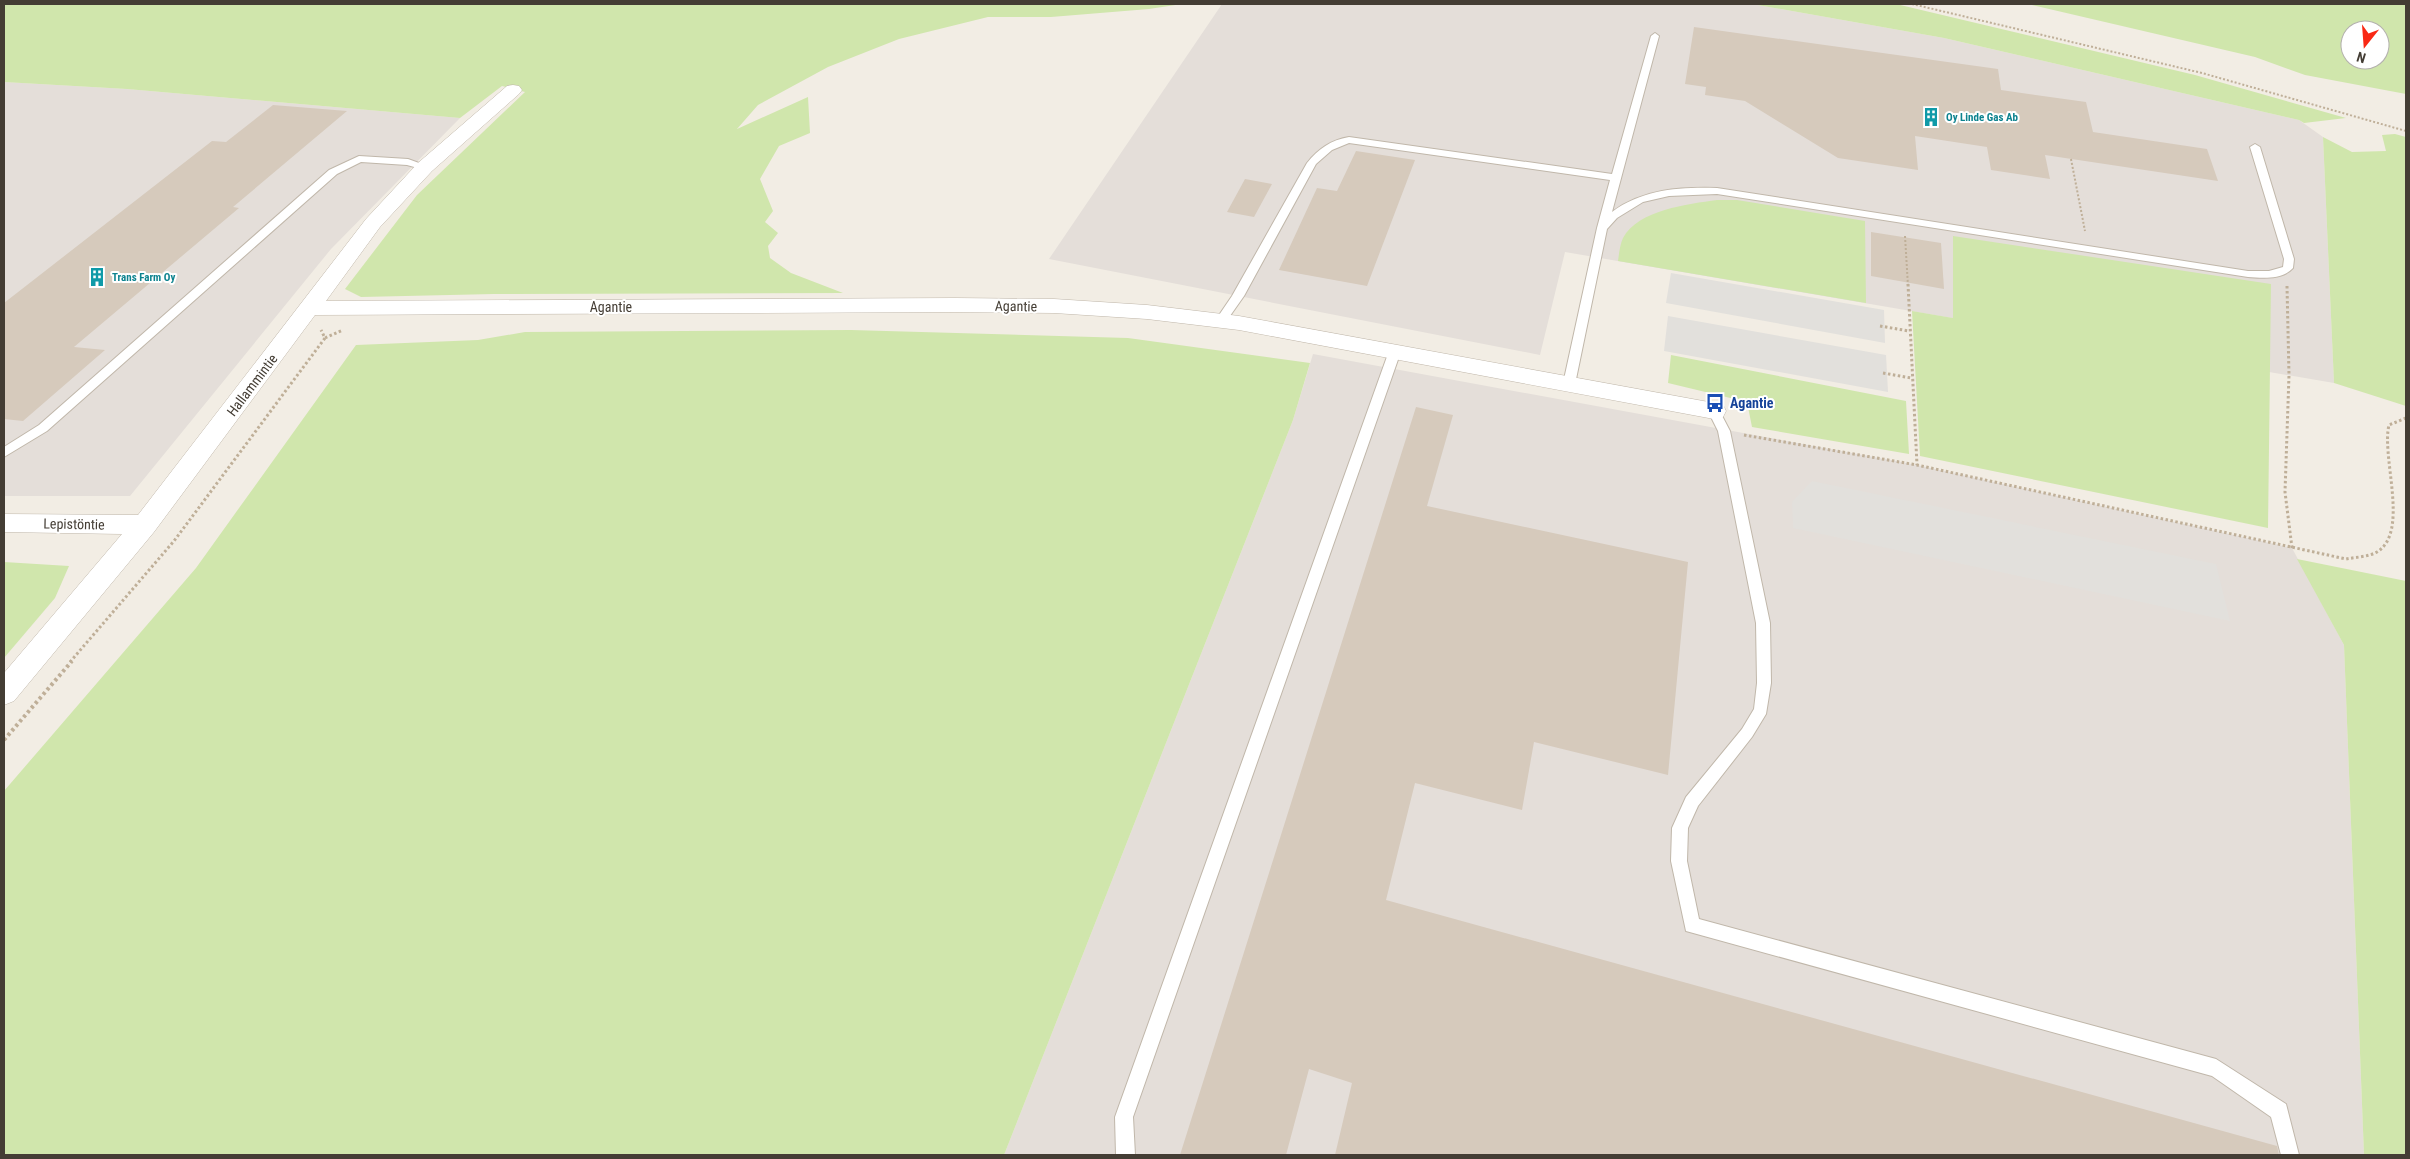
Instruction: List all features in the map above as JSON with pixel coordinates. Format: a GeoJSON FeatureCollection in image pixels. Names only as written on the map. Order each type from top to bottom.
{"type":"FeatureCollection","features":[{"type":"Feature","properties":{"kind":"street","name":"Hallammintie"},"geometry":{"type":"LineString","coordinates":[[4,693],[145,525],[373,223],[425,167],[512,90]]}},
{"type":"Feature","properties":{"kind":"street","name":"Agantie"},"geometry":{"type":"LineString","coordinates":[[310,308],[1054,306],[1147,312],[1221,320],[1714,411]]}},
{"type":"Feature","properties":{"kind":"street","name":"Lepistöntie"},"geometry":{"type":"LineString","coordinates":[[4,523],[145,525]]}},
{"type":"Feature","properties":{"kind":"lane"},"geometry":{"type":"LineString","coordinates":[[1569,384],[1602,228],[1655,36]]}},
{"type":"Feature","properties":{"kind":"lane"},"geometry":{"type":"LineString","coordinates":[[1221,320],[1238,296],[1312,163],[1324,149],[1337,142],[1349,140],[1616,178]]}},
{"type":"Feature","properties":{"kind":"lane"},"geometry":{"type":"LineString","coordinates":[[1602,228],[1618,210],[1634,201],[1668,192],[1717,191],[2248,274],[2272,274],[2286,270],[2289,258],[2255,147]]}},
{"type":"Feature","properties":{"kind":"lane"},"geometry":{"type":"LineString","coordinates":[[4,453],[43,428],[333,172],[359,159],[408,162],[425,167]]}},
{"type":"Feature","properties":{"kind":"lane"},"geometry":{"type":"LineString","coordinates":[[1125,1155],[1124,1117],[1395,352]]}},
{"type":"Feature","properties":{"kind":"lane"},"geometry":{"type":"LineString","coordinates":[[1714,411],[1724,431],[1763,622],[1764,683],[1761,710],[1748,733],[1692,802],[1680,828],[1679,861],[1692,925],[2216,1068],[2279,1111],[2290,1155]]}},
{"type":"Feature","properties":{"kind":"path"},"geometry":{"type":"LineString","coordinates":[[1912,4],[2202,73],[2406,131]]}},
{"type":"Feature","properties":{"kind":"path"},"geometry":{"type":"LineString","coordinates":[[2287,284],[2289,375],[2285,492],[2292,548]]}},
{"type":"Feature","properties":{"kind":"path"},"geometry":{"type":"LineString","coordinates":[[1908,310],[1917,465]]}},
{"type":"Feature","properties":{"kind":"path"},"geometry":{"type":"LineString","coordinates":[[1880,326],[1909,330]]}},
{"type":"Feature","properties":{"kind":"path"},"geometry":{"type":"LineString","coordinates":[[325,338],[350,329]]}},
{"type":"Feature","properties":{"kind":"path"},"geometry":{"type":"LineString","coordinates":[[1883,373],[1911,378]]}},
{"type":"Feature","properties":{"kind":"path"},"geometry":{"type":"LineString","coordinates":[[1724,431],[1917,465],[2346,559],[2377,552],[2388,542],[2394,522],[2386,437],[2389,425],[2406,418]]}},
{"type":"Feature","properties":{"kind":"shaded area"},"geometry":{"type":"Polygon","coordinates":[[[1222,4],[1752,4],[1944,38],[2299,120],[2323,137],[2334,383],[1565,252],[1540,355],[1049,259],[1222,4]]]}},
{"type":"Feature","properties":{"kind":"shaded area"},"geometry":{"type":"Polygon","coordinates":[[[4,82],[127,89],[460,118],[331,249],[130,496],[4,496],[4,82]]]}},
{"type":"Feature","properties":{"kind":"shaded area"},"geometry":{"type":"Polygon","coordinates":[[[1671,273],[1884,310],[1885,343],[1666,303],[1671,273]]]}},
{"type":"Feature","properties":{"kind":"shaded area"},"geometry":{"type":"Polygon","coordinates":[[[1668,316],[1886,355],[1888,392],[1664,351],[1668,316]]]}},
{"type":"Feature","properties":{"kind":"shaded area"},"geometry":{"type":"Polygon","coordinates":[[[1313,354],[1917,465],[2292,548],[2344,645],[2364,1155],[1004,1155],[1293,420],[1313,354]]]}},
{"type":"Feature","properties":{"kind":"shaded area"},"geometry":{"type":"Polygon","coordinates":[[[1812,481],[2216,564],[2230,621],[1793,528],[1792,502],[1812,481]]]}},
{"type":"Feature","properties":{"kind":"green space"},"geometry":{"type":"Polygon","coordinates":[[[4,4],[1182,4],[1149,9],[1051,17],[988,17],[899,39],[828,67],[758,105],[737,129],[808,97],[810,133],[779,146],[760,179],[773,211],[765,222],[778,233],[768,246],[770,258],[791,273],[843,293],[494,294],[361,297],[345,289],[417,195],[525,92],[502,86],[460,118],[127,89],[4,82],[4,4]]]}},
{"type":"Feature","properties":{"kind":"green space"},"geometry":{"type":"Polygon","coordinates":[[[1752,4],[1896,4],[2195,75],[2346,118],[2304,123],[2299,120],[1944,38],[1752,4]]]}},
{"type":"Feature","properties":{"kind":"green space"},"geometry":{"type":"Polygon","coordinates":[[[2028,4],[2406,4],[2406,94],[2305,75],[2255,57],[2028,4]]]}},
{"type":"Feature","properties":{"kind":"green space"},"geometry":{"type":"Polygon","coordinates":[[[2395,134],[2406,137],[2406,406],[2334,383],[2323,137],[2352,152],[2386,151],[2382,135],[2395,134]]]}},
{"type":"Feature","properties":{"kind":"green space"},"geometry":{"type":"Polygon","coordinates":[[[1717,200],[1737,200],[1865,221],[1866,303],[1618,261],[1623,238],[1630,228],[1640,221],[1678,206],[1717,200]]]}},
{"type":"Feature","properties":{"kind":"green space"},"geometry":{"type":"Polygon","coordinates":[[[1953,236],[2271,284],[2268,528],[1920,456],[1912,311],[1953,318],[1953,236]]]}},
{"type":"Feature","properties":{"kind":"green space"},"geometry":{"type":"Polygon","coordinates":[[[851,330],[1128,338],[1310,363],[1293,420],[1004,1155],[4,1155],[4,791],[196,568],[356,345],[478,340],[525,332],[851,330]]]}},
{"type":"Feature","properties":{"kind":"green space"},"geometry":{"type":"Polygon","coordinates":[[[1671,355],[1906,401],[1909,454],[1752,427],[1747,402],[1668,383],[1671,355]]]}},
{"type":"Feature","properties":{"kind":"green space"},"geometry":{"type":"Polygon","coordinates":[[[2297,559],[2406,581],[2406,1155],[2364,1155],[2344,645],[2297,559]]]}},
{"type":"Feature","properties":{"kind":"green space"},"geometry":{"type":"Polygon","coordinates":[[[4,562],[69,566],[55,598],[4,658],[4,562]]]}},
{"type":"Feature","properties":{"kind":"building","name":"Oy Linde Gas Ab"},"geometry":{"type":"Polygon","coordinates":[[[1694,27],[1998,69],[2001,90],[2086,102],[2093,132],[2207,149],[2218,181],[2045,155],[2050,179],[1991,170],[1987,147],[1915,136],[1918,170],[1838,158],[1745,101],[1705,95],[1706,87],[1685,84],[1694,27]]]}},
{"type":"Feature","properties":{"kind":"building","name":"Trans Farm Oy"},"geometry":{"type":"Polygon","coordinates":[[[273,105],[347,111],[233,207],[239,208],[74,347],[105,350],[23,421],[4,419],[4,303],[212,141],[226,142],[273,105]]]}},
{"type":"Feature","properties":{"kind":"building"},"geometry":{"type":"Polygon","coordinates":[[[1356,151],[1415,160],[1367,286],[1279,270],[1317,188],[1337,191],[1356,151]]]}},
{"type":"Feature","properties":{"kind":"building"},"geometry":{"type":"Polygon","coordinates":[[[1245,179],[1272,184],[1254,217],[1227,212],[1245,179]]]}},
{"type":"Feature","properties":{"kind":"building"},"geometry":{"type":"Polygon","coordinates":[[[1871,232],[1941,243],[1944,289],[1871,276],[1871,232]]]}},
{"type":"Feature","properties":{"kind":"building"},"geometry":{"type":"Polygon","coordinates":[[[1416,407],[1453,415],[1427,506],[1688,562],[1668,775],[1534,742],[1522,810],[1415,783],[1386,900],[2277,1146],[2279,1155],[1335,1155],[1352,1083],[1309,1069],[1286,1155],[1180,1155],[1416,407]]]}},
{"type":"Feature","properties":{"kind":"place","name":"Oy Linde Gas Ab"},"geometry":{"type":"Point","coordinates":[1931,117]}},
{"type":"Feature","properties":{"kind":"place","name":"Trans Farm Oy"},"geometry":{"type":"Point","coordinates":[97,277]}},
{"type":"Feature","properties":{"kind":"place","name":"Agantie"},"geometry":{"type":"Point","coordinates":[1715,403]}}]}
